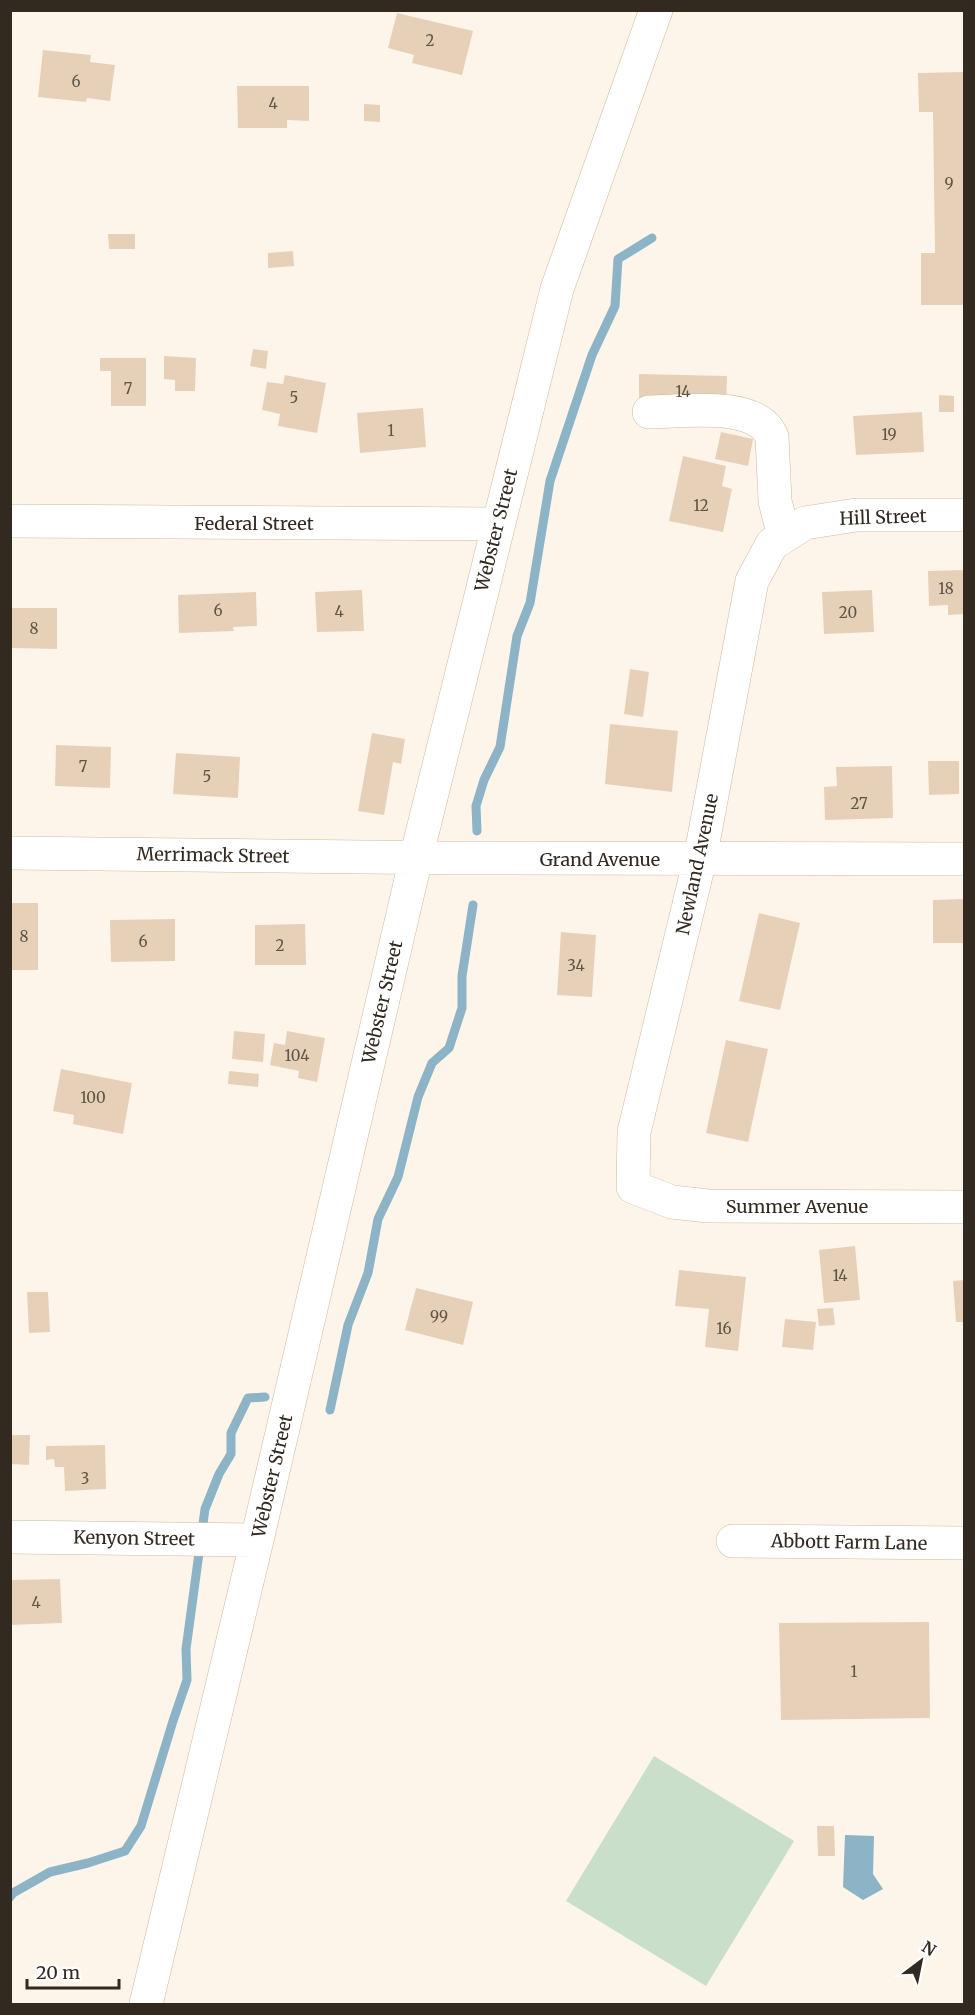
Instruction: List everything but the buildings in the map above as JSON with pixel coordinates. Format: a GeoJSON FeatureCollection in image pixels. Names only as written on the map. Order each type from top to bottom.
{"type":"FeatureCollection","features":[{"type":"Feature","properties":{"kind":"street","name":"Webster Street"},"geometry":{"type":"LineString","coordinates":[[146,2004],[416,858],[556,289],[656,10]]}},
{"type":"Feature","properties":{"kind":"street"},"geometry":{"type":"LineString","coordinates":[[649,412],[724,411],[749,416],[768,428],[772,437],[778,540]]}},
{"type":"Feature","properties":{"kind":"street","name":"Hill Street"},"geometry":{"type":"LineString","coordinates":[[778,540],[805,523],[856,515],[964,515]]}},
{"type":"Feature","properties":{"kind":"street","name":"Federal Street"},"geometry":{"type":"LineString","coordinates":[[10,521],[497,524]]}},
{"type":"Feature","properties":{"kind":"street","name":"Newland Avenue"},"geometry":{"type":"LineString","coordinates":[[633,1186],[634,1132],[700,859],[752,581],[778,540]]}},
{"type":"Feature","properties":{"kind":"street","name":"Merrimack Street"},"geometry":{"type":"LineString","coordinates":[[10,853],[416,858]]}},
{"type":"Feature","properties":{"kind":"street","name":"Grand Avenue"},"geometry":{"type":"LineString","coordinates":[[416,858],[964,859]]}},
{"type":"Feature","properties":{"kind":"street","name":"Summer Avenue"},"geometry":{"type":"LineString","coordinates":[[633,1186],[672,1202],[708,1206],[964,1206]]}},
{"type":"Feature","properties":{"kind":"street","name":"Kenyon Street"},"geometry":{"type":"LineString","coordinates":[[10,1537],[257,1540]]}},
{"type":"Feature","properties":{"kind":"street","name":"Abbott Farm Lane"},"geometry":{"type":"LineString","coordinates":[[733,1541],[964,1543]]}},
{"type":"Feature","properties":{"kind":"green space"},"geometry":{"type":"Polygon","coordinates":[[[654,1756],[794,1841],[706,1986],[566,1901],[654,1756]]]}},
{"type":"Feature","properties":{"kind":"water"},"geometry":{"type":"Polygon","coordinates":[[[845,1835],[874,1836],[873,1874],[883,1889],[863,1900],[843,1887],[845,1835]]]}},
{"type":"Feature","properties":{"kind":"waterway"},"geometry":{"type":"LineString","coordinates":[[477,831],[476,806],[484,780],[500,747],[517,636],[530,603],[550,481],[592,355],[615,306],[618,259],[652,238]]}},
{"type":"Feature","properties":{"kind":"waterway"},"geometry":{"type":"LineString","coordinates":[[330,1410],[348,1325],[368,1273],[378,1219],[398,1177],[418,1097],[432,1063],[449,1048],[462,1008],[462,976],[473,905]]}},
{"type":"Feature","properties":{"kind":"waterway"},"geometry":{"type":"LineString","coordinates":[[10,1897],[13,1893],[50,1872],[125,1851],[141,1826],[187,1680],[186,1649],[205,1509],[219,1474],[231,1454],[231,1433],[248,1398],[265,1397]]}}]}
